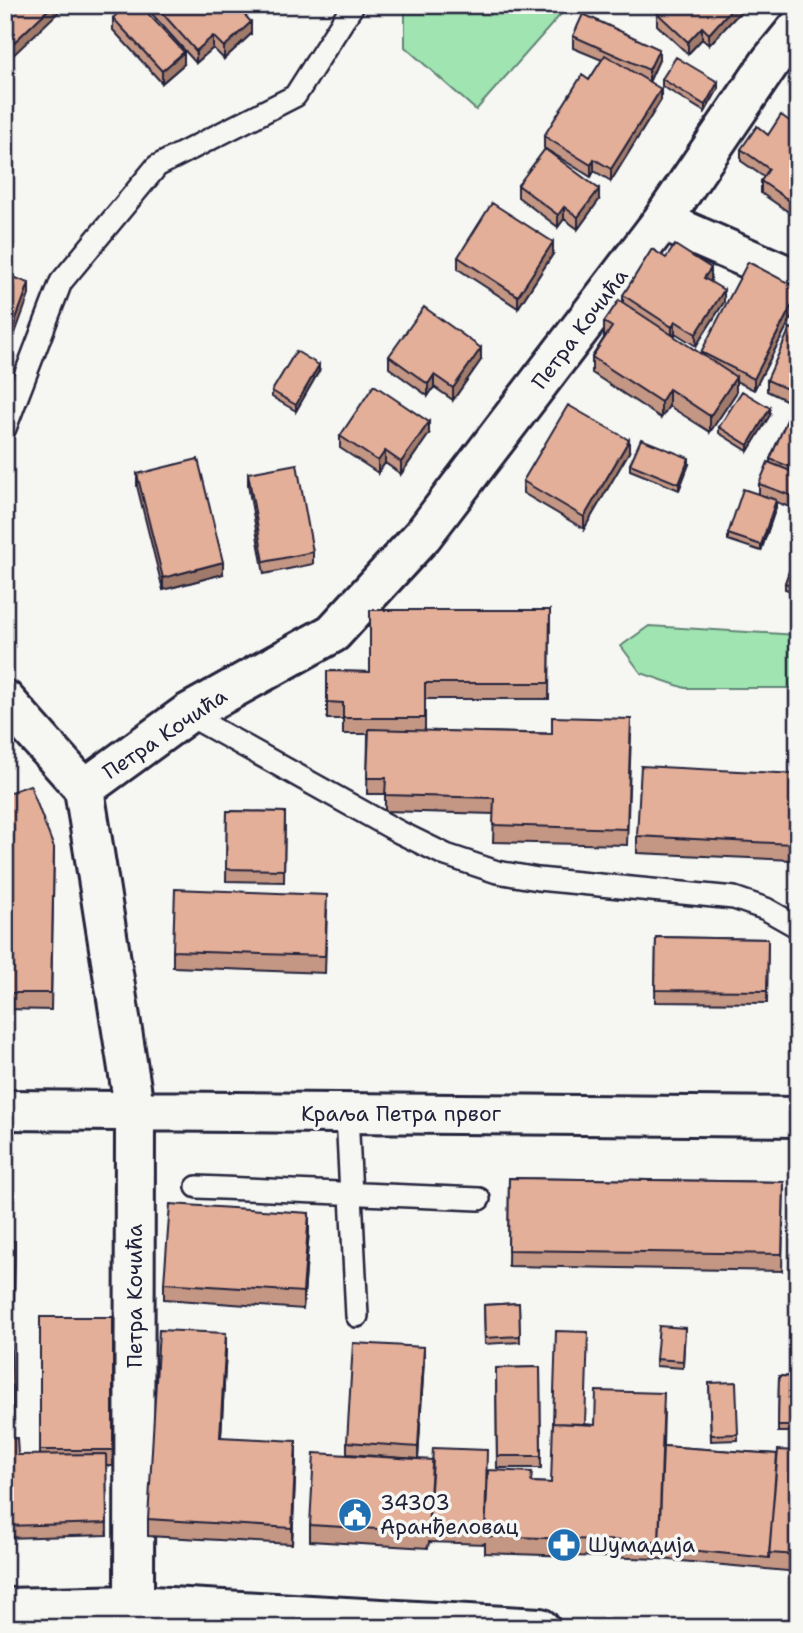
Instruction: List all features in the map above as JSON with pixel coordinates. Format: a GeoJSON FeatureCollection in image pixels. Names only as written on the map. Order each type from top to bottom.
{"type":"FeatureCollection","features":[{"type":"Feature","properties":{"kind":"street","name":"Петра Кочића"},"geometry":{"type":"LineString","coordinates":[[134,1605],[135,1113],[84,789],[187,714],[333,633],[423,535],[662,221],[771,61],[798,28]]}},
{"type":"Feature","properties":{"kind":"street"},"geometry":{"type":"LineString","coordinates":[[662,221],[798,280]]}},
{"type":"Feature","properties":{"kind":"street"},"geometry":{"type":"LineString","coordinates":[[5,700],[84,789]]}},
{"type":"Feature","properties":{"kind":"street","name":"Краља Петра првог"},"geometry":{"type":"LineString","coordinates":[[5,1110],[798,1117]]}},
{"type":"Feature","properties":{"kind":"street"},"geometry":{"type":"LineString","coordinates":[[5,1608],[134,1605],[540,1628]]}},
{"type":"Feature","properties":{"kind":"lane"},"geometry":{"type":"LineString","coordinates":[[5,428],[61,282],[69,271],[157,166],[295,96],[353,5]]}},
{"type":"Feature","properties":{"kind":"lane"},"geometry":{"type":"LineString","coordinates":[[187,714],[446,855],[497,872],[538,879],[734,898],[766,909],[798,927]]}},
{"type":"Feature","properties":{"kind":"lane"},"geometry":{"type":"LineString","coordinates":[[347,1114],[357,1316]]}},
{"type":"Feature","properties":{"kind":"lane"},"geometry":{"type":"LineString","coordinates":[[197,1187],[479,1199]]}},
{"type":"Feature","properties":{"kind":"green space"},"geometry":{"type":"Polygon","coordinates":[[[405,5],[569,5],[476,110],[405,47],[405,5]]]}},
{"type":"Feature","properties":{"kind":"green space"},"geometry":{"type":"Polygon","coordinates":[[[649,626],[798,635],[798,688],[685,688],[641,673],[621,646],[649,626]]]}},
{"type":"Feature","properties":{"kind":"building"},"geometry":{"type":"Polygon","coordinates":[[[5,5],[53,5],[5,51],[5,5]]]}},
{"type":"Feature","properties":{"kind":"building"},"geometry":{"type":"Polygon","coordinates":[[[126,5],[140,5],[184,52],[162,71],[113,18],[126,5]]]}},
{"type":"Feature","properties":{"kind":"building"},"geometry":{"type":"Polygon","coordinates":[[[155,5],[236,5],[251,22],[224,47],[213,36],[196,51],[155,5]]]}},
{"type":"Feature","properties":{"kind":"building"},"geometry":{"type":"Polygon","coordinates":[[[664,5],[735,5],[709,34],[702,27],[688,42],[657,13],[664,5]]]}},
{"type":"Feature","properties":{"kind":"building"},"geometry":{"type":"Polygon","coordinates":[[[583,14],[659,49],[649,70],[573,36],[583,14]]]}},
{"type":"Feature","properties":{"kind":"building"},"geometry":{"type":"Polygon","coordinates":[[[605,55],[661,89],[611,169],[594,159],[591,165],[544,136],[582,75],[589,80],[605,55]]]}},
{"type":"Feature","properties":{"kind":"building"},"geometry":{"type":"Polygon","coordinates":[[[676,57],[718,82],[705,105],[662,79],[676,57]]]}},
{"type":"Feature","properties":{"kind":"building"},"geometry":{"type":"Polygon","coordinates":[[[781,115],[798,127],[798,196],[793,203],[761,181],[769,169],[741,149],[757,126],[768,135],[781,115]]]}},
{"type":"Feature","properties":{"kind":"building"},"geometry":{"type":"Polygon","coordinates":[[[545,149],[599,189],[578,217],[564,207],[558,215],[518,185],[545,149]]]}},
{"type":"Feature","properties":{"kind":"building"},"geometry":{"type":"Polygon","coordinates":[[[492,203],[553,242],[518,296],[458,257],[492,203]]]}},
{"type":"Feature","properties":{"kind":"building"},"geometry":{"type":"Polygon","coordinates":[[[675,245],[711,268],[704,278],[724,290],[696,334],[675,321],[672,327],[623,295],[652,249],[666,258],[675,245]]]}},
{"type":"Feature","properties":{"kind":"building"},"geometry":{"type":"Polygon","coordinates":[[[748,262],[798,288],[798,293],[754,379],[701,352],[748,262]]]}},
{"type":"Feature","properties":{"kind":"building"},"geometry":{"type":"Polygon","coordinates":[[[5,274],[29,283],[5,349],[5,274]]]}},
{"type":"Feature","properties":{"kind":"building"},"geometry":{"type":"Polygon","coordinates":[[[619,300],[736,377],[710,416],[669,389],[661,402],[592,357],[612,327],[604,322],[619,300]]]}},
{"type":"Feature","properties":{"kind":"building"},"geometry":{"type":"Polygon","coordinates":[[[424,307],[481,348],[453,388],[434,375],[428,384],[389,356],[424,307]]]}},
{"type":"Feature","properties":{"kind":"building"},"geometry":{"type":"Polygon","coordinates":[[[790,328],[798,331],[798,394],[767,380],[790,328]]]}},
{"type":"Feature","properties":{"kind":"building"},"geometry":{"type":"Polygon","coordinates":[[[296,351],[319,365],[296,405],[272,391],[296,351]]]}},
{"type":"Feature","properties":{"kind":"building"},"geometry":{"type":"Polygon","coordinates":[[[374,385],[429,422],[401,462],[385,451],[378,461],[340,436],[374,385]]]}},
{"type":"Feature","properties":{"kind":"building"},"geometry":{"type":"Polygon","coordinates":[[[742,391],[770,408],[748,445],[719,427],[742,391]]]}},
{"type":"Feature","properties":{"kind":"building"},"geometry":{"type":"Polygon","coordinates":[[[796,399],[798,400],[798,470],[770,459],[796,399]]]}},
{"type":"Feature","properties":{"kind":"building"},"geometry":{"type":"Polygon","coordinates":[[[568,405],[629,440],[584,517],[523,481],[568,405]]]}},
{"type":"Feature","properties":{"kind":"building"},"geometry":{"type":"Polygon","coordinates":[[[641,439],[689,458],[679,484],[630,464],[641,439]]]}},
{"type":"Feature","properties":{"kind":"building"},"geometry":{"type":"Polygon","coordinates":[[[198,459],[223,562],[163,578],[137,474],[198,459]]]}},
{"type":"Feature","properties":{"kind":"building"},"geometry":{"type":"Polygon","coordinates":[[[768,462],[798,474],[798,498],[759,484],[768,462]]]}},
{"type":"Feature","properties":{"kind":"building"},"geometry":{"type":"Polygon","coordinates":[[[297,464],[313,552],[264,562],[248,473],[297,464]]]}},
{"type":"Feature","properties":{"kind":"building"},"geometry":{"type":"Polygon","coordinates":[[[743,489],[776,500],[761,545],[728,534],[743,489]]]}},
{"type":"Feature","properties":{"kind":"building"},"geometry":{"type":"Polygon","coordinates":[[[798,546],[798,587],[785,583],[798,546]]]}},
{"type":"Feature","properties":{"kind":"building"},"geometry":{"type":"Polygon","coordinates":[[[370,610],[550,610],[549,683],[425,683],[425,718],[343,718],[343,703],[327,702],[327,671],[370,672],[370,610]]]}},
{"type":"Feature","properties":{"kind":"building"},"geometry":{"type":"Polygon","coordinates":[[[552,717],[631,719],[627,829],[493,825],[494,798],[385,795],[386,778],[367,778],[369,729],[552,734],[552,717]]]}},
{"type":"Feature","properties":{"kind":"building"},"geometry":{"type":"Polygon","coordinates":[[[641,766],[796,774],[792,844],[637,836],[641,766]]]}},
{"type":"Feature","properties":{"kind":"building"},"geometry":{"type":"Polygon","coordinates":[[[30,785],[54,848],[51,993],[5,993],[5,794],[30,785]]]}},
{"type":"Feature","properties":{"kind":"building"},"geometry":{"type":"Polygon","coordinates":[[[227,811],[285,812],[284,870],[226,869],[227,811]]]}},
{"type":"Feature","properties":{"kind":"building"},"geometry":{"type":"Polygon","coordinates":[[[175,889],[327,895],[325,956],[173,951],[175,889]]]}},
{"type":"Feature","properties":{"kind":"building"},"geometry":{"type":"Polygon","coordinates":[[[656,937],[768,939],[767,991],[655,990],[656,937]]]}},
{"type":"Feature","properties":{"kind":"building"},"geometry":{"type":"Polygon","coordinates":[[[509,1178],[784,1182],[782,1254],[508,1250],[509,1178]]]}},
{"type":"Feature","properties":{"kind":"building"},"geometry":{"type":"Polygon","coordinates":[[[170,1204],[309,1213],[303,1292],[164,1283],[170,1204]]]}},
{"type":"Feature","properties":{"kind":"building"},"geometry":{"type":"Polygon","coordinates":[[[5,1241],[15,1241],[14,1295],[5,1295],[5,1241]]]}},
{"type":"Feature","properties":{"kind":"building"},"geometry":{"type":"Polygon","coordinates":[[[519,1303],[520,1336],[485,1338],[484,1305],[519,1303]]]}},
{"type":"Feature","properties":{"kind":"building"},"geometry":{"type":"Polygon","coordinates":[[[40,1317],[113,1317],[113,1450],[40,1450],[40,1317]]]}},
{"type":"Feature","properties":{"kind":"building"},"geometry":{"type":"Polygon","coordinates":[[[659,1326],[685,1328],[683,1361],[656,1359],[659,1326]]]}},
{"type":"Feature","properties":{"kind":"building"},"geometry":{"type":"Polygon","coordinates":[[[159,1330],[226,1333],[220,1437],[296,1441],[292,1528],[148,1519],[159,1330]]]}},
{"type":"Feature","properties":{"kind":"building"},"geometry":{"type":"Polygon","coordinates":[[[556,1331],[588,1332],[585,1424],[553,1423],[556,1331]]]}},
{"type":"Feature","properties":{"kind":"building"},"geometry":{"type":"Polygon","coordinates":[[[5,1335],[11,1335],[13,1407],[5,1407],[5,1335]]]}},
{"type":"Feature","properties":{"kind":"building"},"geometry":{"type":"Polygon","coordinates":[[[353,1343],[424,1347],[418,1447],[347,1442],[353,1343]]]}},
{"type":"Feature","properties":{"kind":"building"},"geometry":{"type":"Polygon","coordinates":[[[540,1367],[541,1456],[497,1456],[496,1368],[540,1367]]]}},
{"type":"Feature","properties":{"kind":"building"},"geometry":{"type":"Polygon","coordinates":[[[779,1376],[798,1377],[798,1426],[778,1426],[779,1376]]]}},
{"type":"Feature","properties":{"kind":"building"},"geometry":{"type":"Polygon","coordinates":[[[736,1382],[738,1434],[711,1435],[709,1383],[736,1382]]]}},
{"type":"Feature","properties":{"kind":"building"},"geometry":{"type":"Polygon","coordinates":[[[596,1391],[664,1393],[659,1542],[485,1536],[488,1470],[532,1472],[531,1482],[551,1483],[553,1423],[595,1425],[596,1391]]]}},
{"type":"Feature","properties":{"kind":"building"},"geometry":{"type":"Polygon","coordinates":[[[17,1438],[18,1455],[106,1454],[107,1523],[5,1526],[5,1439],[17,1438]]]}},
{"type":"Feature","properties":{"kind":"building"},"geometry":{"type":"Polygon","coordinates":[[[663,1446],[777,1454],[769,1558],[659,1547],[663,1446]]]}},
{"type":"Feature","properties":{"kind":"building"},"geometry":{"type":"Polygon","coordinates":[[[433,1448],[487,1450],[485,1533],[428,1530],[433,1448]]]}},
{"type":"Feature","properties":{"kind":"building"},"geometry":{"type":"Polygon","coordinates":[[[778,1450],[798,1451],[798,1555],[769,1553],[778,1450]]]}},
{"type":"Feature","properties":{"kind":"building"},"geometry":{"type":"Polygon","coordinates":[[[314,1453],[433,1460],[428,1532],[310,1525],[314,1453]]]}},
{"type":"Feature","properties":{"kind":"place","name":"34303 Аранђеловац"},"geometry":{"type":"Point","coordinates":[355,1515]}},
{"type":"Feature","properties":{"kind":"place","name":"Шумадија"},"geometry":{"type":"Point","coordinates":[564,1545]}}]}
